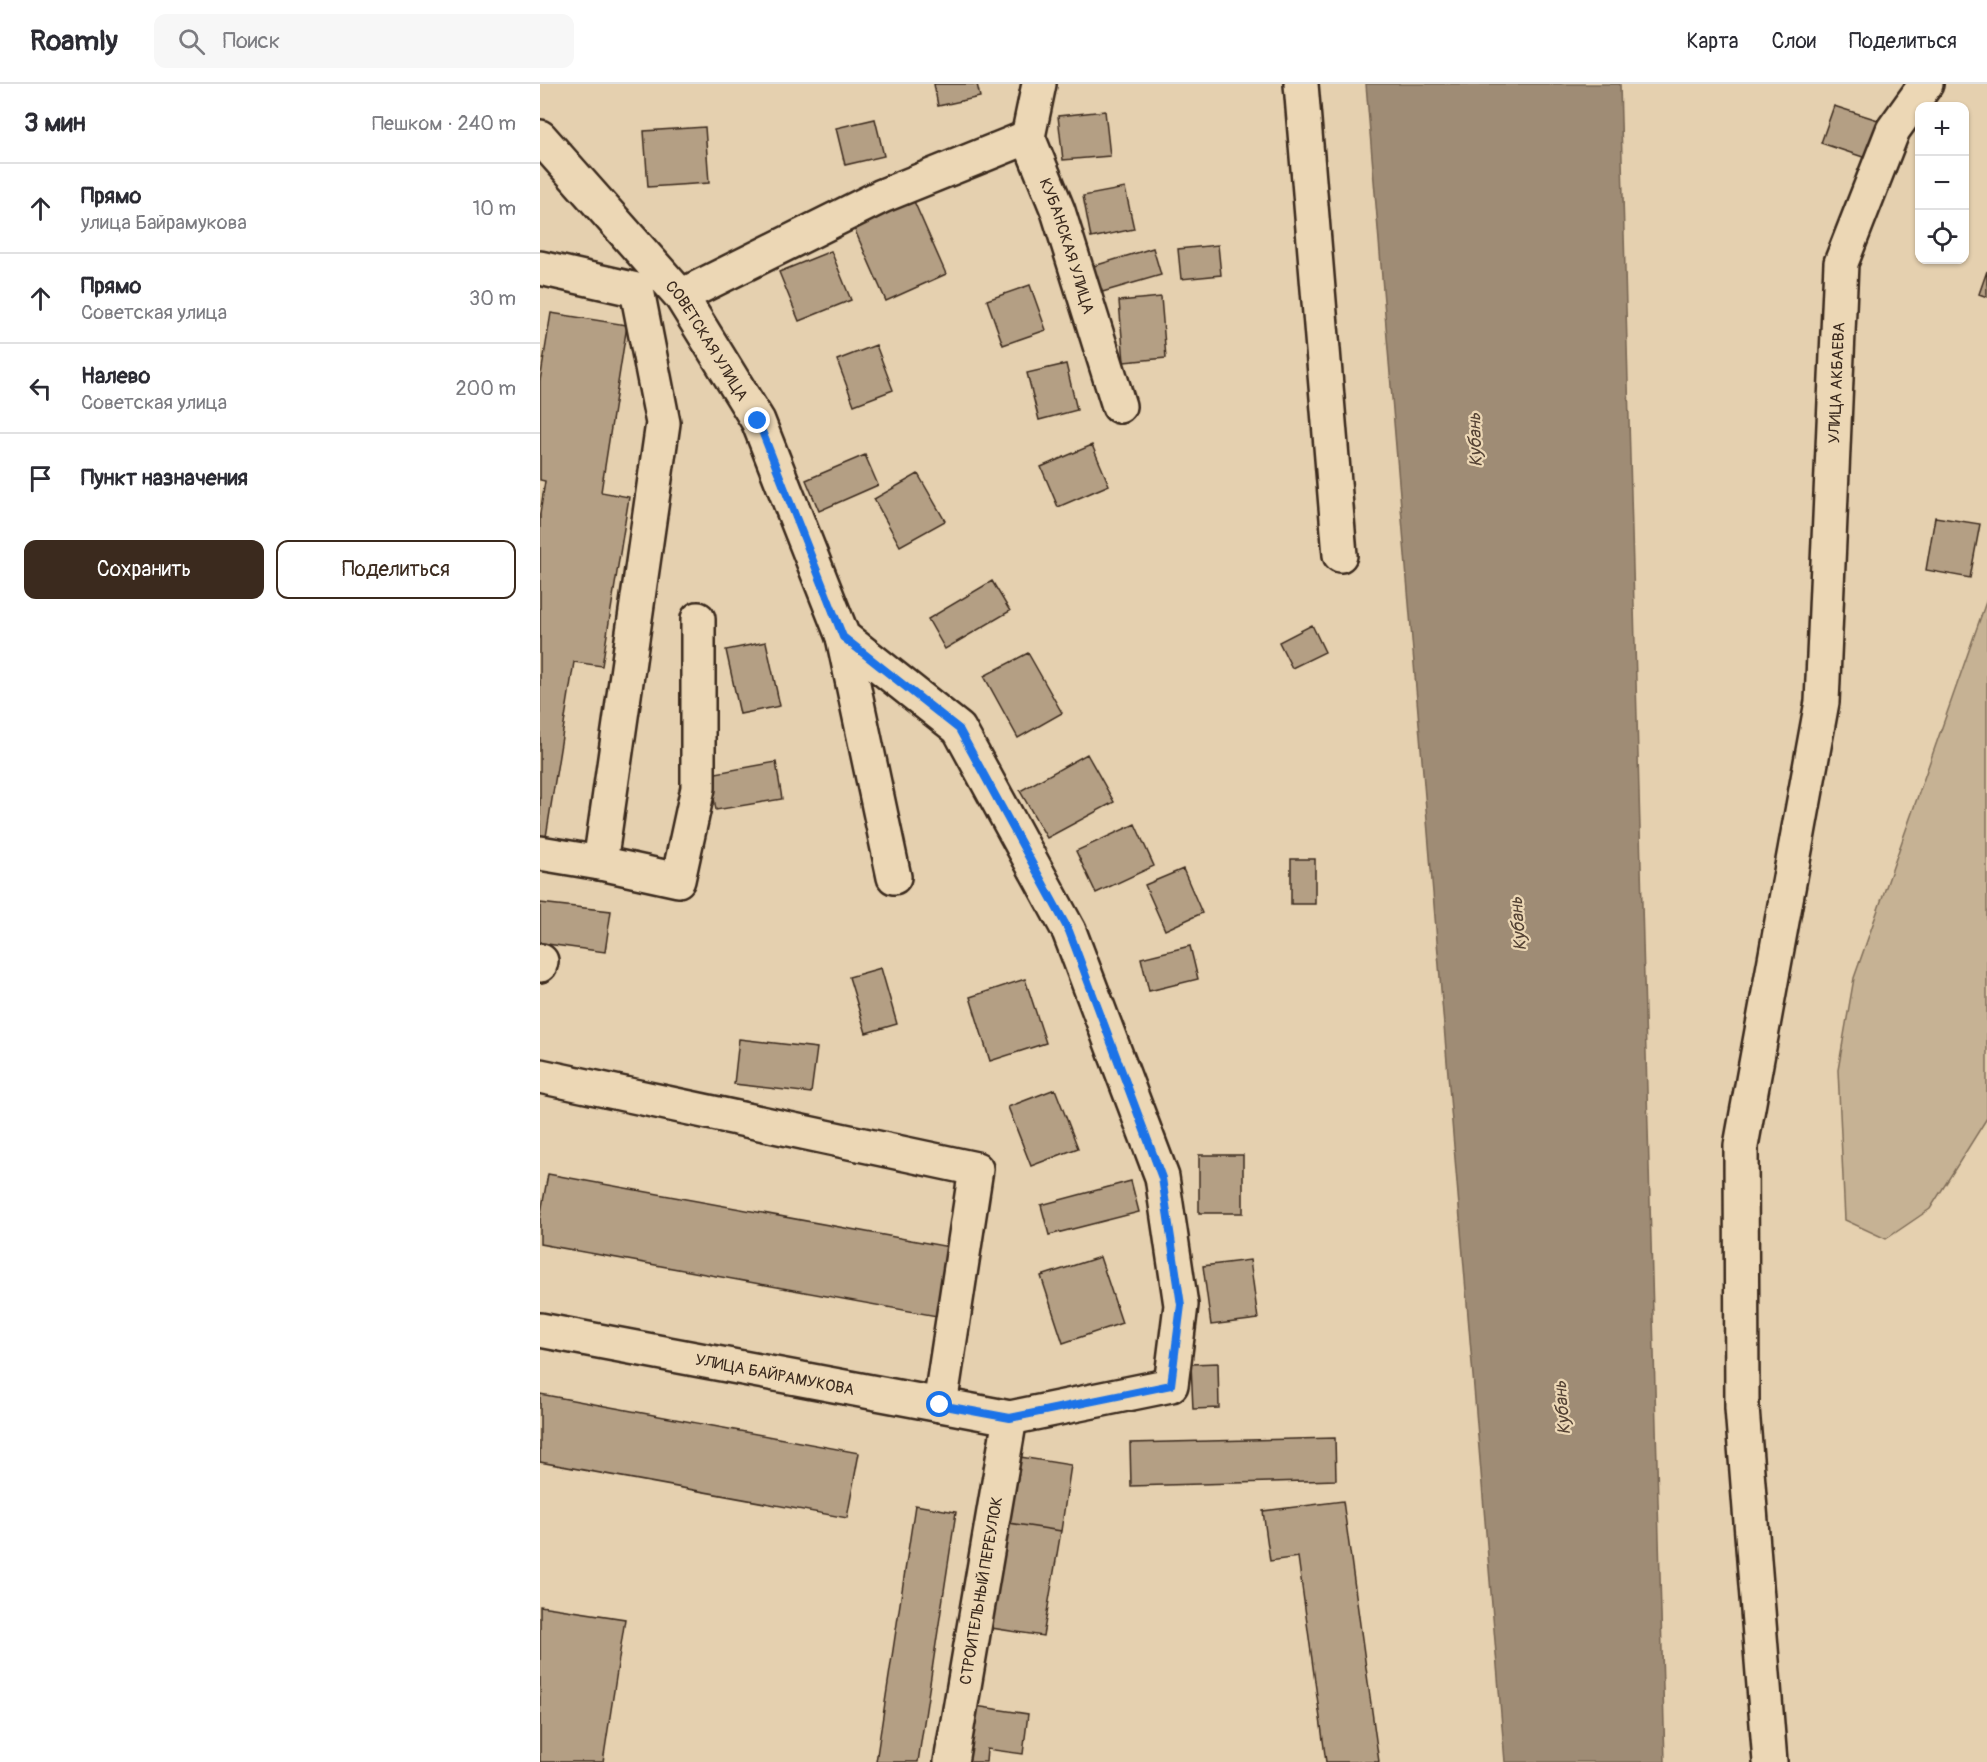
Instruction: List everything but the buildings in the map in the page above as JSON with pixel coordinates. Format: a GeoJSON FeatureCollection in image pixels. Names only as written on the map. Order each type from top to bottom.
{"type":"FeatureCollection","features":[{"type":"Feature","properties":{"kind":"street"},"geometry":{"type":"LineString","coordinates":[[681,296],[882,196],[1029,137],[1039,84]]}},
{"type":"Feature","properties":{"kind":"street"},"geometry":{"type":"LineString","coordinates":[[1301,84],[1340,555]]}},
{"type":"Feature","properties":{"kind":"street","name":"УЛИЦА АКБАЕВА"},"geometry":{"type":"LineString","coordinates":[[1770,1762],[1743,1408],[1741,1146],[1822,702],[1841,263],[1893,130],[1926,84]]}},
{"type":"Feature","properties":{"kind":"street","name":"СОВЕТСКАЯ УЛИЦА"},"geometry":{"type":"LineString","coordinates":[[540,137],[681,296],[758,421],[843,637],[894,877]]}},
{"type":"Feature","properties":{"kind":"street","name":"КУБАНСКАЯ УЛИЦА"},"geometry":{"type":"LineString","coordinates":[[1029,137],[1058,211],[1119,406]]}},
{"type":"Feature","properties":{"kind":"street"},"geometry":{"type":"LineString","coordinates":[[540,268],[637,290],[663,423],[600,863]]}},
{"type":"Feature","properties":{"kind":"street"},"geometry":{"type":"LineString","coordinates":[[540,853],[678,880],[698,788],[698,619]]}},
{"type":"Feature","properties":{"kind":"street"},"geometry":{"type":"LineString","coordinates":[[843,637],[959,729],[1069,931],[1162,1178],[1181,1305],[1171,1385],[1010,1418]]}},
{"type":"Feature","properties":{"kind":"street"},"geometry":{"type":"LineString","coordinates":[[540,1076],[976,1169],[940,1405]]}},
{"type":"Feature","properties":{"kind":"street","name":"УЛИЦА БАЙРАМУКОВА"},"geometry":{"type":"LineString","coordinates":[[540,1330],[1010,1418]]}},
{"type":"Feature","properties":{"kind":"street","name":"СТРОИТЕЛЬНЫЙ ПЕРЕУЛОК"},"geometry":{"type":"LineString","coordinates":[[951,1762],[1010,1418]]}},
{"type":"Feature","properties":{"kind":"shaded area"},"geometry":{"type":"Polygon","coordinates":[[[1987,599],[1987,1118],[1930,1209],[1886,1239],[1845,1220],[1838,1070],[1854,978],[1987,599]]]}},
{"type":"Feature","properties":{"kind":"water","name":"Кубань"},"geometry":{"type":"Polygon","coordinates":[[[1366,84],[1620,84],[1665,1762],[1505,1762],[1366,84]]]}},
{"type":"Feature","properties":{"kind":"route"},"geometry":{"type":"LineString","coordinates":[[758,421],[843,637],[959,729],[1069,931],[1162,1178],[1181,1305],[1171,1385],[1010,1418],[940,1405]]}}]}
